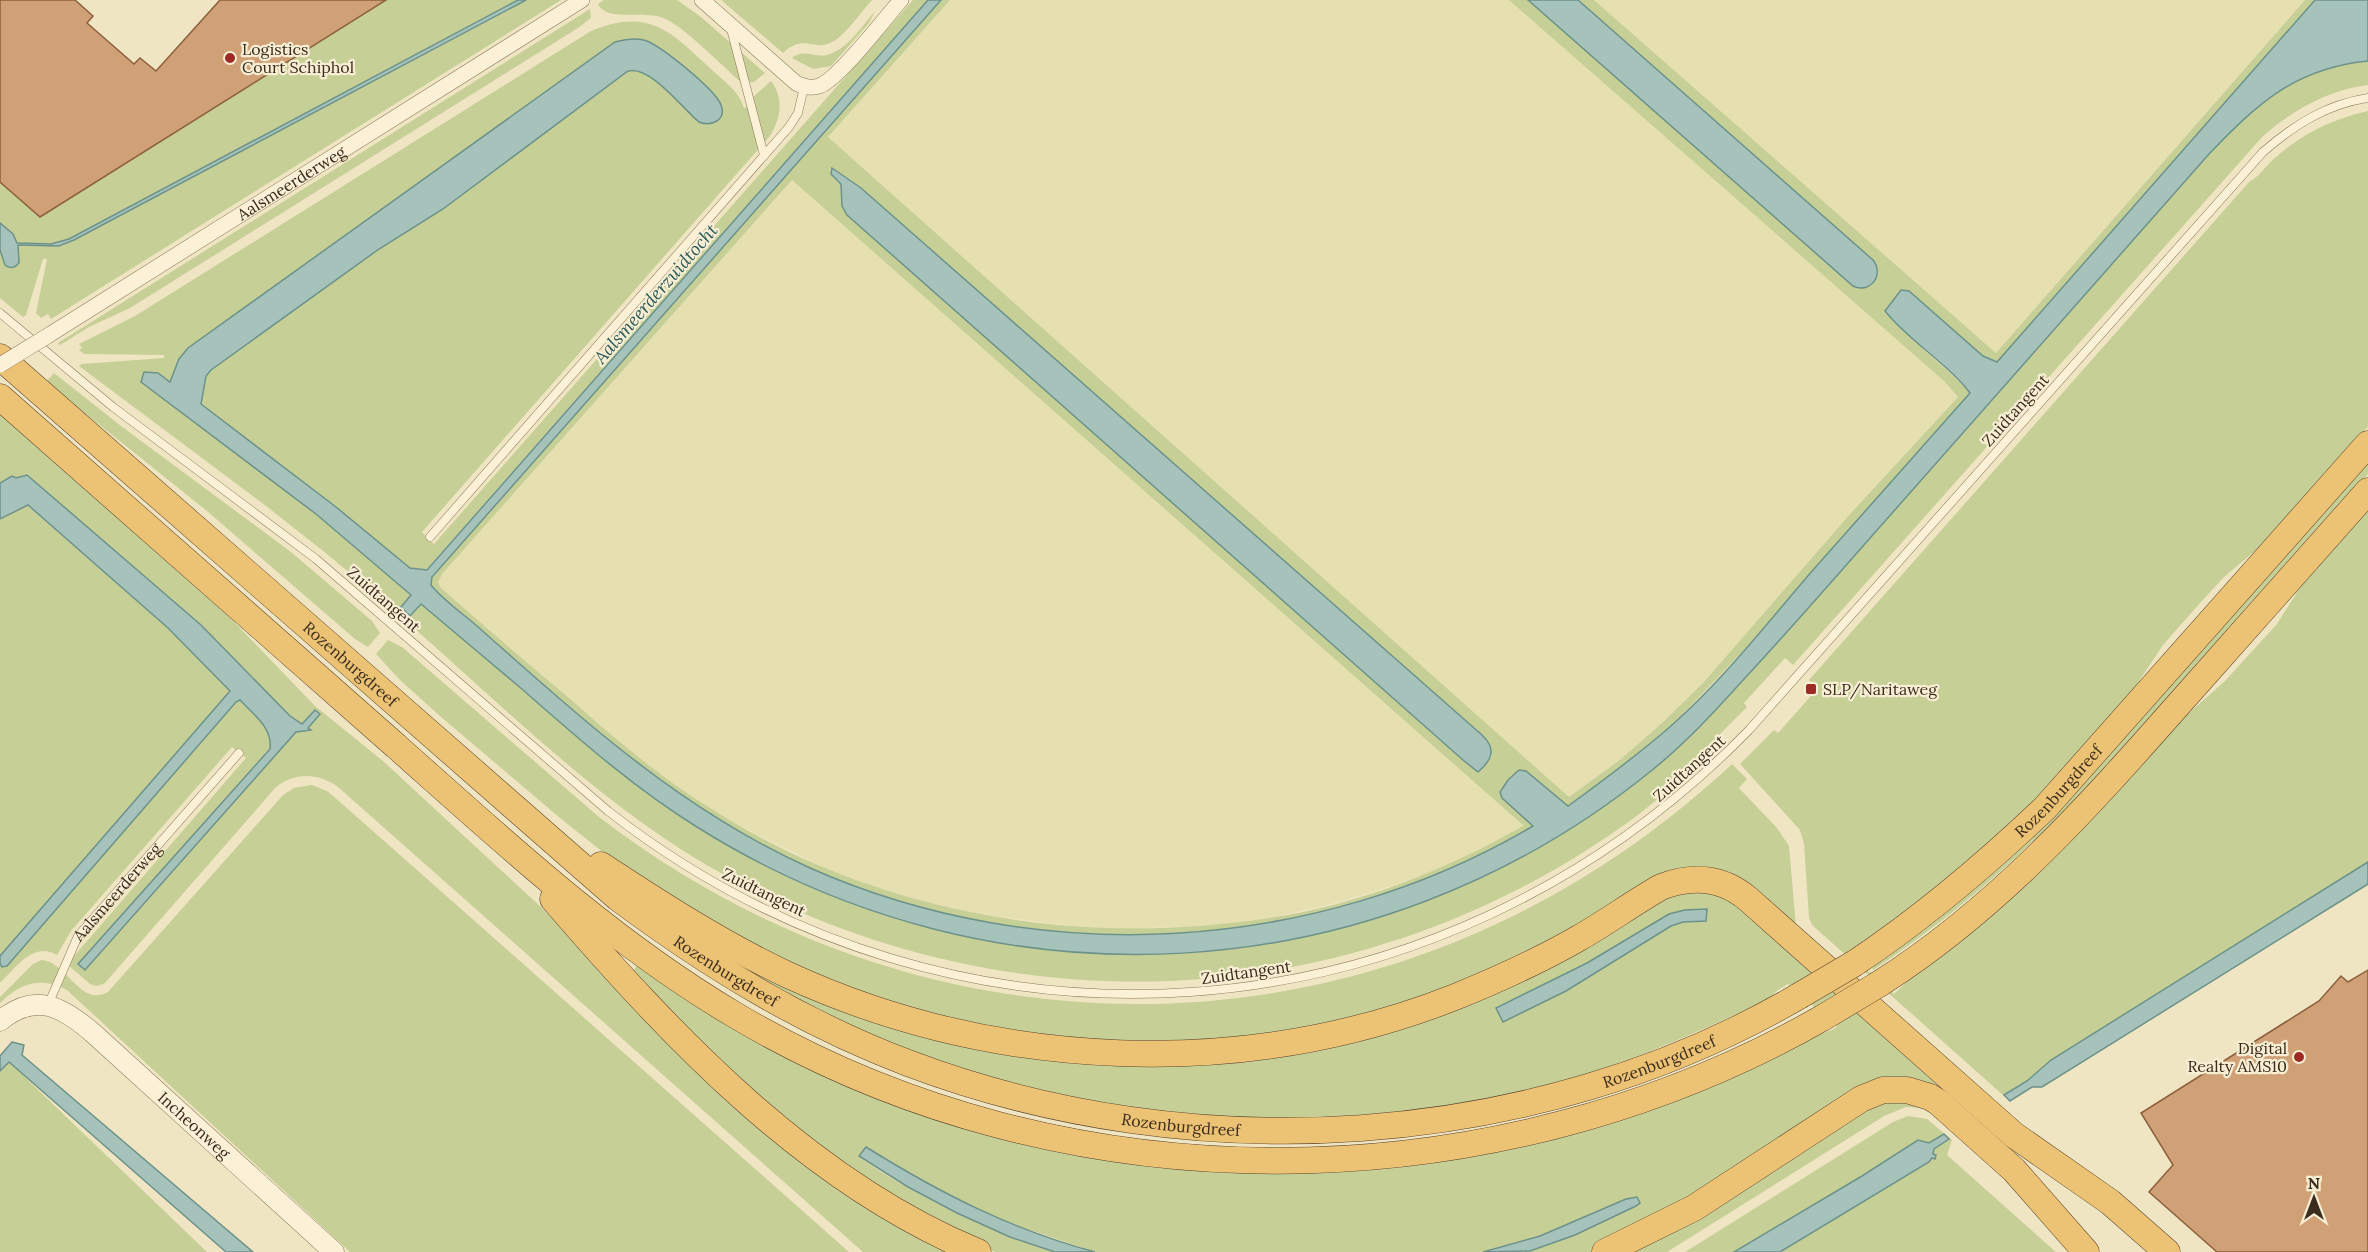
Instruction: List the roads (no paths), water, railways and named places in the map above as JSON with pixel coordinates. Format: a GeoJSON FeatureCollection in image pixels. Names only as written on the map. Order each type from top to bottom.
{"type":"FeatureCollection","features":[{"type":"Feature","properties":{"kind":"highway","name":"Rozenburgdreef"},"geometry":{"type":"LineString","coordinates":[[0,357],[618,898],[711,964],[796,1013],[865,1045],[938,1074],[1031,1101],[1118,1118],[1206,1128],[1283,1131],[1367,1127],[1455,1116],[1546,1098],[1644,1067],[1728,1032],[1799,996],[1855,963],[1949,895],[2045,807],[2368,444]]}},
{"type":"Feature","properties":{"kind":"highway","name":"Rozenburgdreef"},"geometry":{"type":"LineString","coordinates":[[0,397],[502,840],[602,924],[648,959],[722,1007],[796,1048],[866,1080],[934,1105],[1013,1128],[1117,1149],[1208,1159],[1303,1162],[1391,1156],[1490,1142],[1590,1118],[1668,1092],[1733,1064],[1824,1017],[1915,960],[1965,922],[2051,846],[2368,491]]}},
{"type":"Feature","properties":{"kind":"highway"},"geometry":{"type":"LineString","coordinates":[[522,815],[682,918],[746,954],[805,982],[879,1010],[942,1029],[1010,1043],[1071,1050],[1141,1054],[1221,1051],[1275,1044],[1351,1029],[1424,1009],[1505,976],[1561,948],[1651,892],[1676,881],[1700,879],[1717,882],[1731,887],[1748,899],[2014,1135],[2110,1202],[2167,1252]]}},
{"type":"Feature","properties":{"kind":"highway"},"geometry":{"type":"LineString","coordinates":[[502,840],[620,978],[724,1079],[789,1138],[846,1180],[875,1198],[938,1234],[978,1252]]}},
{"type":"Feature","properties":{"kind":"highway"},"geometry":{"type":"LineString","coordinates":[[1605,1252],[1694,1208],[1861,1099],[1890,1089],[1907,1089],[1930,1097],[2014,1170],[2086,1252]]}},
{"type":"Feature","properties":{"kind":"street","name":"Aalsmeerderweg"},"geometry":{"type":"LineString","coordinates":[[0,365],[582,0]]}},
{"type":"Feature","properties":{"kind":"street"},"geometry":{"type":"LineString","coordinates":[[702,0],[794,81],[804,87],[819,86],[832,78],[901,0]]}},
{"type":"Feature","properties":{"kind":"street"},"geometry":{"type":"LineString","coordinates":[[0,1022],[22,1008],[48,1005]]}},
{"type":"Feature","properties":{"kind":"street","name":"Incheonweg"},"geometry":{"type":"LineString","coordinates":[[48,1005],[72,1016],[94,1034],[333,1252]]}},
{"type":"Feature","properties":{"kind":"lane"},"geometry":{"type":"LineString","coordinates":[[730,25],[764,156]]}},
{"type":"Feature","properties":{"kind":"lane"},"geometry":{"type":"LineString","coordinates":[[430,537],[794,120],[804,87]]}},
{"type":"Feature","properties":{"kind":"lane","name":"Zuidtangent"},"geometry":{"type":"LineString","coordinates":[[0,313],[95,393],[316,559],[608,811],[654,846],[716,884],[755,905],[830,938],[886,957],[959,976],[1027,987],[1081,992],[1162,994],[1208,991],[1299,979],[1408,949],[1455,931],[1542,890],[1646,823],[1689,788],[1749,730],[2256,159],[2279,138],[2311,116],[2336,106],[2368,98]]}},
{"type":"Feature","properties":{"kind":"lane","name":"Aalsmeerderweg"},"geometry":{"type":"LineString","coordinates":[[48,1005],[78,936],[239,753]]}},
{"type":"Feature","properties":{"kind":"water"},"geometry":{"type":"Polygon","coordinates":[[[518,0],[526,0],[74,240],[59,246],[18,245],[19,263],[12,267],[5,265],[0,250],[0,223],[13,234],[17,243],[51,244],[69,239],[518,0]]]}},
{"type":"Feature","properties":{"kind":"water"},"geometry":{"type":"Polygon","coordinates":[[[928,0],[941,0],[432,577],[431,585],[447,602],[618,748],[710,814],[776,851],[810,868],[898,901],[989,922],[1083,933],[1176,933],[1270,922],[1361,901],[1449,869],[1533,826],[1502,798],[1500,792],[1519,770],[1526,771],[1568,806],[1647,746],[1710,689],[1970,393],[1950,371],[1905,333],[1885,311],[1901,290],[1909,291],[1983,356],[1997,362],[2315,0],[2368,0],[2368,61],[2319,71],[2298,80],[2261,104],[2244,119],[2209,154],[1712,714],[1651,771],[1543,845],[1428,900],[1307,936],[1183,953],[1058,951],[934,929],[813,888],[697,827],[651,796],[607,762],[421,604],[410,616],[401,607],[411,595],[316,514],[141,382],[144,372],[158,373],[170,382],[179,359],[188,348],[615,42],[639,39],[655,45],[688,70],[717,98],[721,105],[722,115],[717,121],[708,124],[699,122],[656,81],[646,74],[628,71],[443,209],[379,249],[211,370],[206,376],[201,404],[336,507],[410,568],[427,570],[928,0]]]}},
{"type":"Feature","properties":{"kind":"water"},"geometry":{"type":"Polygon","coordinates":[[[1528,0],[1578,0],[1873,260],[1877,272],[1874,282],[1865,287],[1853,286],[1528,0]]]}},
{"type":"Feature","properties":{"kind":"water"},"geometry":{"type":"Polygon","coordinates":[[[832,168],[861,188],[1482,735],[1491,750],[1489,759],[1483,768],[1478,772],[1463,760],[847,215],[842,206],[841,184],[831,174],[832,168]]]}},
{"type":"Feature","properties":{"kind":"water"},"geometry":{"type":"Polygon","coordinates":[[[27,475],[201,625],[290,716],[302,724],[315,710],[320,714],[308,728],[311,730],[296,732],[85,970],[78,964],[270,749],[270,741],[261,722],[240,700],[236,702],[7,966],[2,967],[0,956],[230,691],[168,628],[28,505],[0,519],[0,483],[12,476],[16,478],[27,475]]]}},
{"type":"Feature","properties":{"kind":"water"},"geometry":{"type":"Polygon","coordinates":[[[2368,862],[2368,884],[2042,1087],[2032,1087],[2010,1101],[2004,1095],[2027,1081],[2051,1060],[2368,862]]]}},
{"type":"Feature","properties":{"kind":"water"},"geometry":{"type":"Polygon","coordinates":[[[1707,909],[1706,921],[1683,922],[1671,926],[1566,991],[1503,1022],[1496,1008],[1587,963],[1669,914],[1685,910],[1707,909]]]}},
{"type":"Feature","properties":{"kind":"water"},"geometry":{"type":"Polygon","coordinates":[[[12,1042],[24,1045],[22,1055],[253,1252],[226,1252],[9,1062],[0,1071],[0,1056],[12,1042]]]}},
{"type":"Feature","properties":{"kind":"water"},"geometry":{"type":"Polygon","coordinates":[[[1944,1134],[1949,1139],[1934,1149],[1935,1159],[1932,1158],[1929,1162],[1780,1252],[1734,1252],[1918,1140],[1929,1143],[1944,1134]]]}},
{"type":"Feature","properties":{"kind":"water"},"geometry":{"type":"Polygon","coordinates":[[[866,1147],[921,1180],[976,1208],[1034,1232],[1095,1252],[1055,1252],[1010,1237],[957,1213],[908,1187],[859,1156],[866,1147]]]}},
{"type":"Feature","properties":{"kind":"water"},"geometry":{"type":"Polygon","coordinates":[[[1637,1197],[1640,1203],[1636,1206],[1575,1235],[1530,1251],[1483,1252],[1540,1236],[1626,1199],[1637,1197]]]}},
{"type":"Feature","properties":{"kind":"place","name":"Logistics Court Schiphol"},"geometry":{"type":"Point","coordinates":[230,58]}},
{"type":"Feature","properties":{"kind":"place","name":"SLP/Naritaweg"},"geometry":{"type":"Point","coordinates":[1811,689]}},
{"type":"Feature","properties":{"kind":"place","name":"Digital Realty AMS10"},"geometry":{"type":"Point","coordinates":[2299,1057]}},
{"type":"Feature","properties":{"kind":"water label","name":"Aalsmeerderzuidtocht"},"geometry":{"type":"Point","coordinates":[656,294]}}]}
